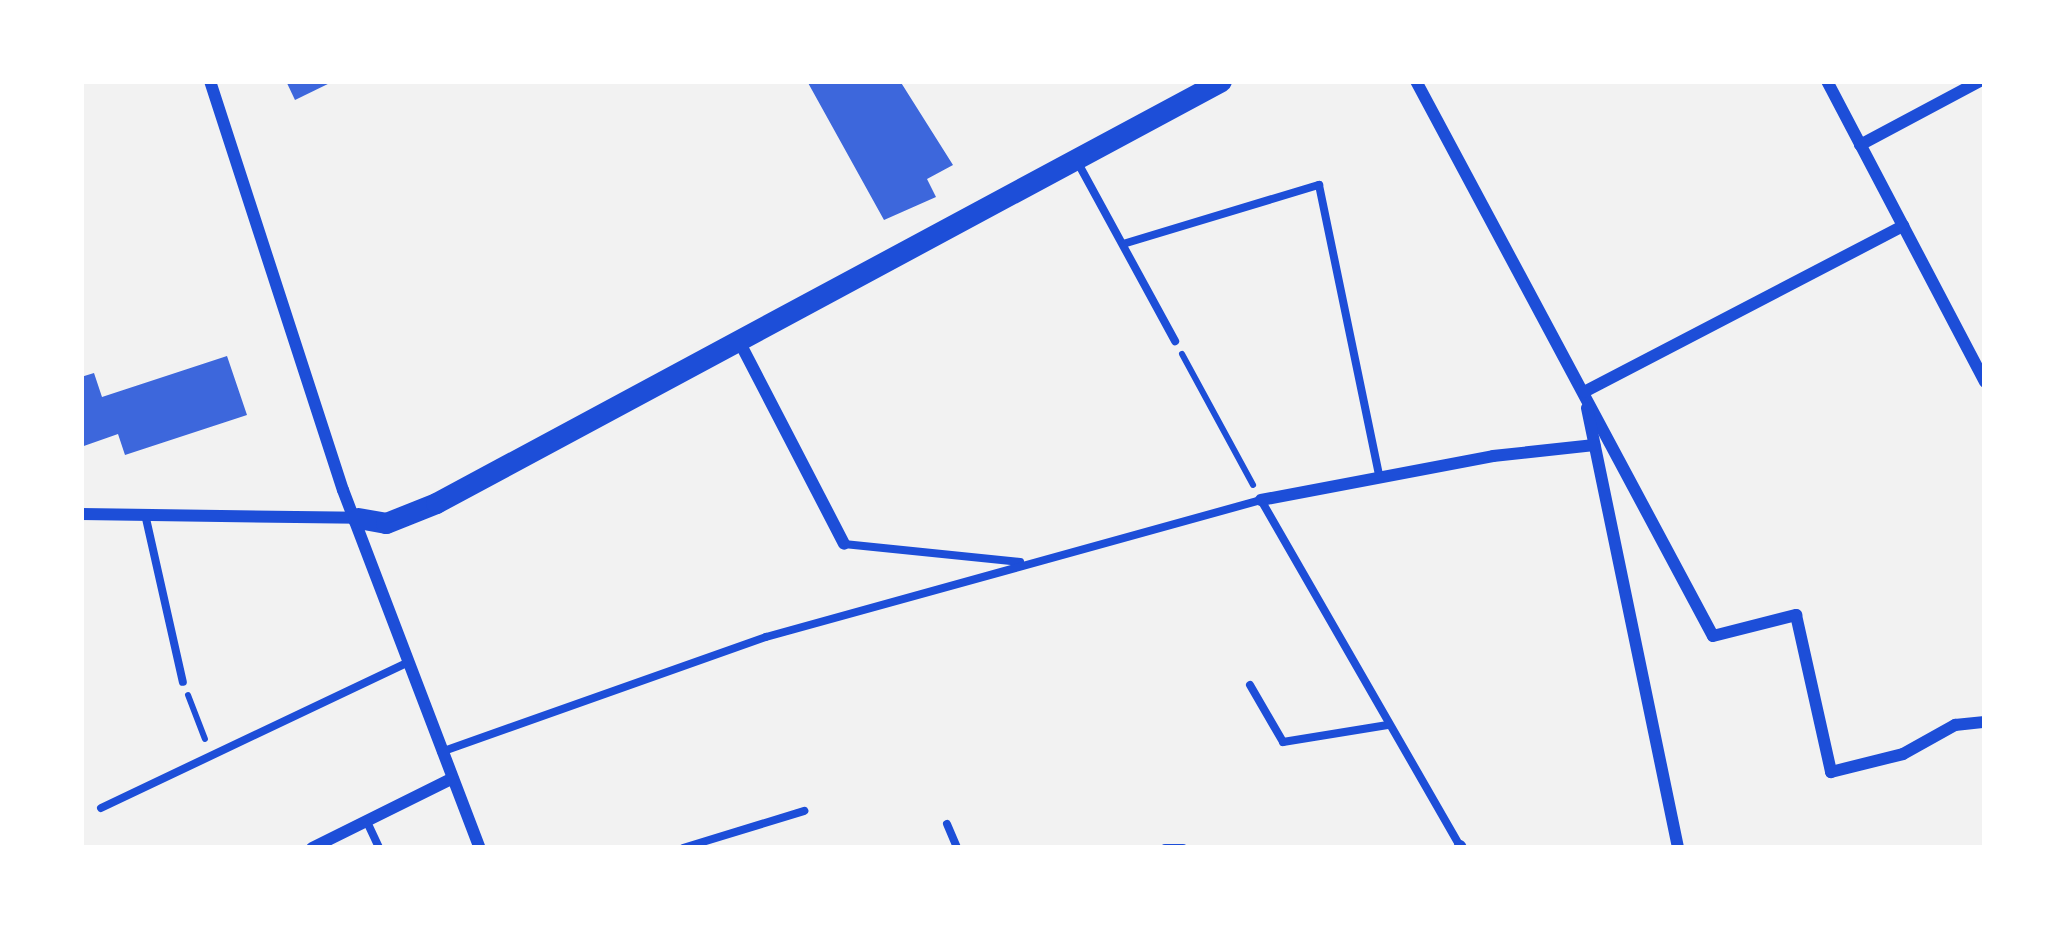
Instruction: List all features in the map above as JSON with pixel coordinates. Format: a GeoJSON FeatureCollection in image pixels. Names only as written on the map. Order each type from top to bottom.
{"type":"FeatureCollection","features":[{"type":"Feature","properties":{"kind":"street"},"geometry":{"type":"LineString","coordinates":[[210,81],[406,663],[479,848]]}},
{"type":"Feature","properties":{"kind":"street"},"geometry":{"type":"LineString","coordinates":[[81,514],[358,518],[386,523],[436,503],[740,343],[1221,81]]}},
{"type":"Feature","properties":{"kind":"street"},"geometry":{"type":"LineString","coordinates":[[1416,81],[1713,636],[1796,615],[1831,772],[1903,754],[1955,724],[1985,722]]}},
{"type":"Feature","properties":{"kind":"street"},"geometry":{"type":"LineString","coordinates":[[1827,81],[1985,382]]}},
{"type":"Feature","properties":{"kind":"street"},"geometry":{"type":"LineString","coordinates":[[1860,145],[1972,83]]}},
{"type":"Feature","properties":{"kind":"street"},"geometry":{"type":"LineString","coordinates":[[1584,392],[1903,226]]}},
{"type":"Feature","properties":{"kind":"street"},"geometry":{"type":"LineString","coordinates":[[740,343],[844,544]]}},
{"type":"Feature","properties":{"kind":"street"},"geometry":{"type":"LineString","coordinates":[[1584,392],[1678,848]]}},
{"type":"Feature","properties":{"kind":"street"},"geometry":{"type":"LineString","coordinates":[[1261,500],[1379,476],[1594,445]]}},
{"type":"Feature","properties":{"kind":"street"},"geometry":{"type":"LineString","coordinates":[[312,848],[451,779]]}},
{"type":"Feature","properties":{"kind":"lane"},"geometry":{"type":"LineString","coordinates":[[1077,160],[1175,340]]}},
{"type":"Feature","properties":{"kind":"lane"},"geometry":{"type":"LineString","coordinates":[[1123,244],[1319,185],[1379,476]]}},
{"type":"Feature","properties":{"kind":"lane"},"geometry":{"type":"LineString","coordinates":[[440,752],[766,637],[1261,500],[1460,847]]}},
{"type":"Feature","properties":{"kind":"lane"},"geometry":{"type":"LineString","coordinates":[[145,514],[183,682]]}},
{"type":"Feature","properties":{"kind":"lane"},"geometry":{"type":"LineString","coordinates":[[844,544],[1027,563]]}},
{"type":"Feature","properties":{"kind":"lane"},"geometry":{"type":"LineString","coordinates":[[100,808],[406,663]]}},
{"type":"Feature","properties":{"kind":"lane"},"geometry":{"type":"LineString","coordinates":[[1250,685],[1283,742],[1388,725]]}},
{"type":"Feature","properties":{"kind":"lane"},"geometry":{"type":"LineString","coordinates":[[683,848],[804,811]]}},
{"type":"Feature","properties":{"kind":"lane"},"geometry":{"type":"LineString","coordinates":[[368,824],[379,848]]}},
{"type":"Feature","properties":{"kind":"lane"},"geometry":{"type":"LineString","coordinates":[[946,824],[957,848]]}},
{"type":"Feature","properties":{"kind":"lane"},"geometry":{"type":"LineString","coordinates":[[1165,848],[1183,848]]}},
{"type":"Feature","properties":{"kind":"path"},"geometry":{"type":"LineString","coordinates":[[1175,340],[1261,500]]}},
{"type":"Feature","properties":{"kind":"path"},"geometry":{"type":"LineString","coordinates":[[183,682],[211,754]]}},
{"type":"Feature","properties":{"kind":"building"},"geometry":{"type":"Polygon","coordinates":[[[286,81],[334,81],[295,100],[286,81]]]}},
{"type":"Feature","properties":{"kind":"building"},"geometry":{"type":"Polygon","coordinates":[[[807,81],[900,81],[953,165],[927,179],[936,197],[884,220],[807,81]]]}},
{"type":"Feature","properties":{"kind":"building"},"geometry":{"type":"Polygon","coordinates":[[[227,356],[247,415],[125,455],[118,434],[81,447],[81,377],[94,373],[102,397],[227,356]]]}}]}
